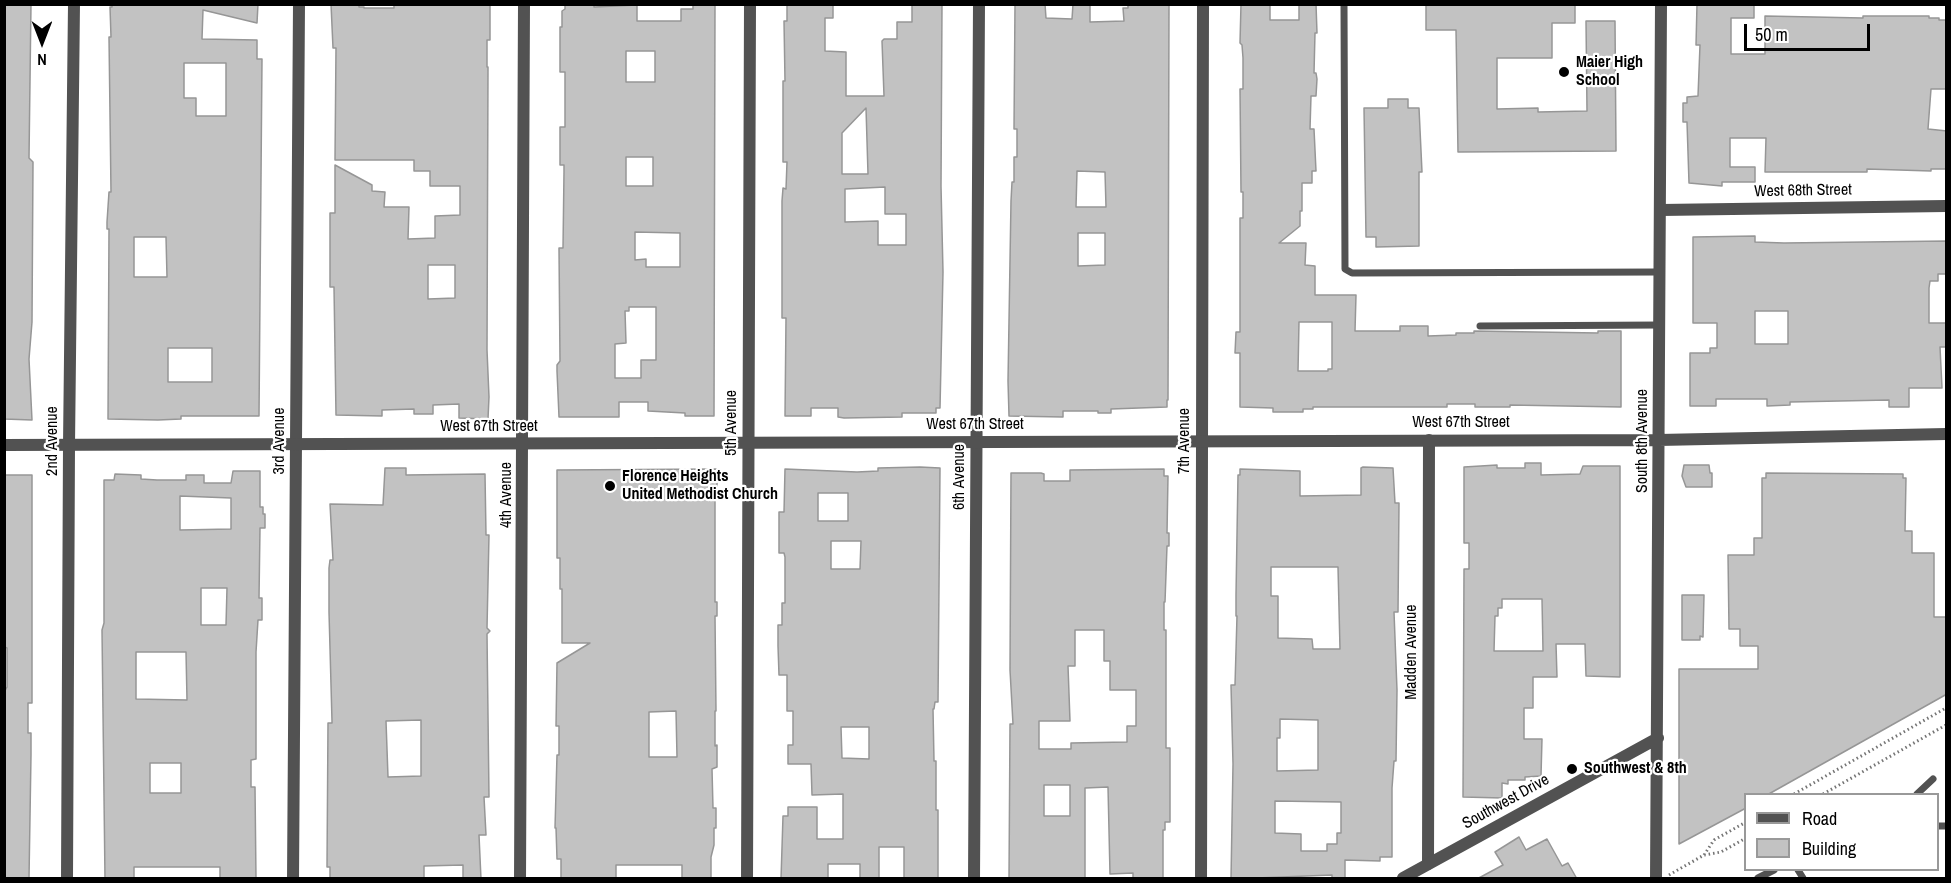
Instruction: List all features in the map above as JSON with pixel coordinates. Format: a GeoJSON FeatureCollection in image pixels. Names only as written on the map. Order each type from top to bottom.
{"type":"FeatureCollection","features":[{"type":"Feature","properties":{"kind":"street","name":"2nd Avenue"},"geometry":{"type":"LineString","coordinates":[[67,879],[74,4]]}},
{"type":"Feature","properties":{"kind":"street","name":"3rd Avenue"},"geometry":{"type":"LineString","coordinates":[[293,879],[299,4]]}},
{"type":"Feature","properties":{"kind":"street","name":"4th Avenue"},"geometry":{"type":"LineString","coordinates":[[520,879],[524,443],[524,4]]}},
{"type":"Feature","properties":{"kind":"street","name":"5th Avenue"},"geometry":{"type":"LineString","coordinates":[[747,879],[750,4]]}},
{"type":"Feature","properties":{"kind":"street","name":"6th Avenue"},"geometry":{"type":"LineString","coordinates":[[974,879],[979,4]]}},
{"type":"Feature","properties":{"kind":"street","name":"7th Avenue"},"geometry":{"type":"LineString","coordinates":[[1201,879],[1203,4]]}},
{"type":"Feature","properties":{"kind":"street","name":"South 8th Avenue"},"geometry":{"type":"LineString","coordinates":[[1656,879],[1661,4]]}},
{"type":"Feature","properties":{"kind":"street","name":"West 68th Street"},"geometry":{"type":"LineString","coordinates":[[1661,210],[1947,206]]}},
{"type":"Feature","properties":{"kind":"street","name":"West 67th Street"},"geometry":{"type":"LineString","coordinates":[[4,446],[1659,440],[1947,434]]}},
{"type":"Feature","properties":{"kind":"street","name":"Madden Avenue"},"geometry":{"type":"LineString","coordinates":[[1428,864],[1429,440]]}},
{"type":"Feature","properties":{"kind":"street","name":"Southwest Drive"},"geometry":{"type":"LineString","coordinates":[[1403,879],[1658,738]]}},
{"type":"Feature","properties":{"kind":"lane"},"geometry":{"type":"LineString","coordinates":[[1344,4],[1345,269],[1352,273],[1659,272]]}},
{"type":"Feature","properties":{"kind":"lane"},"geometry":{"type":"LineString","coordinates":[[1480,326],[1660,325]]}},
{"type":"Feature","properties":{"kind":"lane"},"geometry":{"type":"LineString","coordinates":[[1919,793],[1933,779]]}},
{"type":"Feature","properties":{"kind":"lane"},"geometry":{"type":"LineString","coordinates":[[1758,879],[1772,871]]}},
{"type":"Feature","properties":{"kind":"path"},"geometry":{"type":"LineString","coordinates":[[1798,793],[1947,708]]}},
{"type":"Feature","properties":{"kind":"path"},"geometry":{"type":"LineString","coordinates":[[1827,793],[1947,725]]}},
{"type":"Feature","properties":{"kind":"path"},"geometry":{"type":"LineString","coordinates":[[1704,855],[1714,840],[1744,823]]}},
{"type":"Feature","properties":{"kind":"path"},"geometry":{"type":"LineString","coordinates":[[1662,879],[1704,855],[1721,852],[1744,839]]}},
{"type":"Feature","properties":{"kind":"building"},"geometry":{"type":"Polygon","coordinates":[[[4,4],[31,4],[29,158],[33,162],[32,322],[29,359],[32,420],[4,419],[4,4]]]}},
{"type":"Feature","properties":{"kind":"building"},"geometry":{"type":"Polygon","coordinates":[[[112,4],[258,4],[257,23],[203,10],[202,39],[257,40],[257,59],[262,59],[259,416],[181,416],[181,419],[158,420],[108,419],[109,229],[107,229],[107,222],[109,192],[111,192],[109,37],[111,37],[110,7],[112,4]],[[184,63],[184,98],[196,98],[196,116],[226,116],[226,63],[184,63]],[[134,237],[134,277],[167,277],[166,237],[134,237]],[[168,348],[168,382],[212,382],[212,348],[168,348]]]}},
{"type":"Feature","properties":{"kind":"building"},"geometry":{"type":"Polygon","coordinates":[[[331,4],[359,4],[359,7],[364,8],[394,8],[394,4],[490,4],[490,40],[487,40],[488,419],[459,418],[459,404],[433,405],[433,414],[414,414],[414,409],[382,410],[382,416],[336,415],[334,287],[330,287],[330,213],[335,213],[335,165],[372,185],[372,191],[385,192],[384,207],[409,207],[408,239],[435,238],[435,216],[460,215],[460,186],[430,186],[430,171],[414,171],[414,160],[335,160],[336,48],[333,48],[331,4]],[[428,265],[428,299],[455,298],[455,265],[428,265]]]}},
{"type":"Feature","properties":{"kind":"building"},"geometry":{"type":"Polygon","coordinates":[[[565,4],[594,4],[594,7],[637,5],[637,21],[681,21],[681,9],[693,9],[693,4],[715,4],[714,416],[685,416],[685,413],[648,411],[648,402],[619,402],[619,417],[559,417],[557,365],[560,361],[559,248],[563,248],[564,172],[564,165],[560,165],[560,127],[565,127],[565,72],[560,72],[560,27],[562,27],[562,11],[565,9],[565,4]],[[626,51],[626,82],[655,82],[655,51],[626,51]],[[626,157],[626,186],[653,186],[653,157],[626,157]],[[635,232],[635,260],[646,259],[646,267],[680,267],[680,233],[635,232]],[[629,307],[629,311],[625,311],[626,343],[615,344],[615,378],[641,378],[641,360],[656,360],[656,307],[629,307]]]}},
{"type":"Feature","properties":{"kind":"building"},"geometry":{"type":"Polygon","coordinates":[[[787,4],[833,4],[833,18],[825,18],[825,51],[846,52],[846,96],[884,96],[882,41],[897,39],[897,22],[912,22],[912,4],[942,4],[943,272],[940,408],[936,408],[936,413],[902,413],[902,417],[844,418],[838,417],[838,408],[811,408],[811,416],[785,416],[786,318],[782,318],[782,201],[783,188],[786,189],[787,162],[783,162],[783,81],[785,81],[784,21],[787,21],[787,4]],[[866,108],[842,133],[842,174],[868,174],[866,108]],[[885,187],[845,189],[845,222],[878,221],[878,245],[906,245],[906,214],[885,214],[885,187]]]}},
{"type":"Feature","properties":{"kind":"building"},"geometry":{"type":"Polygon","coordinates":[[[1015,4],[1045,4],[1046,18],[1072,19],[1073,4],[1090,4],[1090,22],[1124,21],[1123,8],[1128,8],[1128,4],[1169,4],[1167,407],[1111,409],[1111,413],[1063,411],[1063,417],[1009,416],[1011,201],[1014,157],[1017,157],[1017,129],[1014,129],[1015,4]],[[1077,171],[1076,207],[1106,207],[1105,172],[1077,171]],[[1078,233],[1078,266],[1105,265],[1105,233],[1078,233]]]}},
{"type":"Feature","properties":{"kind":"building"},"geometry":{"type":"Polygon","coordinates":[[[1241,4],[1270,4],[1270,20],[1299,20],[1299,4],[1316,4],[1317,33],[1315,33],[1314,73],[1317,79],[1316,96],[1311,96],[1310,129],[1314,129],[1316,171],[1312,171],[1312,183],[1302,183],[1300,226],[1279,243],[1306,243],[1305,265],[1315,266],[1315,295],[1356,295],[1355,331],[1400,331],[1400,326],[1428,326],[1428,336],[1456,335],[1456,333],[1474,333],[1474,331],[1598,333],[1598,331],[1621,331],[1621,407],[1510,405],[1510,407],[1475,407],[1475,404],[1447,404],[1447,407],[1313,407],[1313,409],[1303,409],[1303,412],[1273,412],[1273,408],[1240,407],[1240,353],[1235,353],[1236,332],[1240,332],[1240,218],[1243,218],[1240,89],[1243,89],[1243,58],[1240,43],[1241,4]],[[1299,322],[1298,371],[1332,369],[1332,322],[1299,322]]]}},
{"type":"Feature","properties":{"kind":"building"},"geometry":{"type":"Polygon","coordinates":[[[1426,4],[1575,4],[1575,23],[1552,23],[1552,58],[1497,58],[1497,109],[1538,108],[1538,112],[1587,111],[1586,21],[1615,21],[1616,151],[1458,152],[1456,30],[1426,30],[1426,4]]]}},
{"type":"Feature","properties":{"kind":"building"},"geometry":{"type":"Polygon","coordinates":[[[1697,4],[1754,4],[1754,18],[1731,18],[1731,54],[1765,54],[1765,16],[1863,18],[1863,16],[1929,16],[1929,18],[1947,20],[1947,89],[1931,89],[1928,129],[1947,131],[1947,169],[1765,172],[1766,138],[1730,138],[1730,167],[1755,167],[1755,182],[1722,182],[1722,186],[1689,183],[1687,122],[1683,122],[1683,103],[1687,103],[1687,97],[1698,96],[1700,45],[1696,45],[1697,4]]]}},
{"type":"Feature","properties":{"kind":"building"},"geometry":{"type":"Polygon","coordinates":[[[1388,99],[1408,99],[1408,108],[1419,108],[1422,172],[1419,172],[1419,246],[1376,247],[1376,237],[1366,237],[1364,108],[1388,108],[1388,99]]]}},
{"type":"Feature","properties":{"kind":"building"},"geometry":{"type":"Polygon","coordinates":[[[1755,236],[1755,242],[1784,243],[1947,241],[1947,274],[1938,274],[1938,281],[1930,281],[1929,288],[1929,323],[1947,323],[1947,347],[1940,347],[1942,388],[1909,388],[1909,407],[1889,407],[1889,400],[1790,402],[1790,405],[1767,406],[1767,399],[1716,399],[1716,406],[1690,406],[1690,353],[1710,353],[1710,348],[1717,348],[1717,323],[1693,323],[1693,237],[1755,236]],[[1755,311],[1755,344],[1788,344],[1788,311],[1755,311]]]}},
{"type":"Feature","properties":{"kind":"building"},"geometry":{"type":"Polygon","coordinates":[[[1525,463],[1541,463],[1541,475],[1580,474],[1583,466],[1620,466],[1620,677],[1586,676],[1585,644],[1556,644],[1557,677],[1533,677],[1533,708],[1524,708],[1524,739],[1542,739],[1541,776],[1525,777],[1525,780],[1508,780],[1508,784],[1502,783],[1502,798],[1463,797],[1464,569],[1469,569],[1469,543],[1464,543],[1464,467],[1497,465],[1497,468],[1525,468],[1525,463]],[[1502,599],[1502,608],[1498,608],[1498,616],[1495,616],[1494,651],[1543,651],[1542,599],[1502,599]]]}},
{"type":"Feature","properties":{"kind":"building"},"geometry":{"type":"Polygon","coordinates":[[[1684,465],[1709,465],[1710,473],[1712,473],[1712,487],[1686,487],[1682,476],[1684,465]]]}},
{"type":"Feature","properties":{"kind":"building"},"geometry":{"type":"Polygon","coordinates":[[[385,468],[406,468],[406,475],[485,474],[486,535],[489,535],[487,628],[490,631],[487,634],[489,797],[484,797],[486,835],[479,835],[481,879],[463,879],[463,865],[424,866],[424,879],[330,879],[330,867],[327,867],[328,723],[332,723],[329,568],[330,560],[333,560],[330,504],[383,505],[385,468]],[[421,720],[386,721],[388,777],[421,776],[421,720]]]}},
{"type":"Feature","properties":{"kind":"building"},"geometry":{"type":"Polygon","coordinates":[[[878,468],[940,468],[938,702],[935,702],[933,709],[936,810],[938,810],[938,879],[904,879],[904,847],[879,847],[879,879],[860,879],[860,864],[828,864],[828,878],[781,879],[783,816],[788,816],[788,807],[817,807],[817,839],[843,839],[843,794],[812,795],[811,764],[788,764],[788,745],[793,745],[793,711],[787,711],[787,675],[779,675],[778,646],[778,625],[782,625],[782,603],[785,603],[785,557],[784,553],[779,553],[779,512],[784,512],[785,469],[857,472],[878,471],[878,468]],[[818,493],[818,521],[848,521],[848,493],[818,493]],[[831,541],[831,569],[860,569],[861,541],[831,541]],[[841,727],[842,758],[869,759],[869,727],[841,727]]]}},
{"type":"Feature","properties":{"kind":"building"},"geometry":{"type":"Polygon","coordinates":[[[1361,468],[1393,468],[1395,503],[1399,503],[1398,612],[1394,612],[1397,690],[1396,761],[1394,761],[1392,788],[1392,857],[1380,857],[1380,861],[1345,860],[1345,879],[1332,879],[1332,875],[1231,879],[1233,764],[1231,685],[1235,685],[1238,475],[1240,475],[1240,469],[1300,471],[1300,496],[1361,495],[1361,468]],[[1271,567],[1271,596],[1278,596],[1278,638],[1312,639],[1313,649],[1340,649],[1338,567],[1271,567]],[[1280,719],[1280,738],[1277,738],[1277,771],[1318,770],[1318,720],[1280,719]],[[1275,801],[1275,833],[1301,834],[1301,851],[1327,851],[1327,844],[1337,844],[1337,833],[1341,833],[1341,802],[1275,801]]]}},
{"type":"Feature","properties":{"kind":"building"},"geometry":{"type":"Polygon","coordinates":[[[717,469],[717,496],[715,496],[717,616],[715,616],[715,746],[717,745],[717,767],[712,769],[716,828],[714,828],[711,857],[711,878],[682,879],[682,865],[616,865],[616,879],[561,879],[561,859],[557,859],[555,828],[557,755],[559,755],[559,726],[556,726],[557,663],[590,643],[562,643],[562,589],[560,589],[560,558],[557,558],[557,470],[717,469]],[[676,711],[649,712],[649,757],[677,757],[676,711]]]}},
{"type":"Feature","properties":{"kind":"building"},"geometry":{"type":"Polygon","coordinates":[[[1164,469],[1164,476],[1168,476],[1167,533],[1169,533],[1169,546],[1167,546],[1164,630],[1166,630],[1166,748],[1170,748],[1170,822],[1165,822],[1165,830],[1163,830],[1163,879],[1133,879],[1133,873],[1110,874],[1108,787],[1085,788],[1085,879],[1009,879],[1010,724],[1013,724],[1010,670],[1011,473],[1041,473],[1044,474],[1044,481],[1070,481],[1070,470],[1164,469]],[[1075,630],[1075,666],[1068,666],[1070,721],[1039,721],[1039,749],[1071,749],[1071,743],[1127,742],[1127,726],[1136,726],[1136,690],[1110,690],[1110,661],[1104,661],[1104,630],[1075,630]],[[1044,785],[1044,816],[1070,816],[1070,785],[1044,785]]]}},
{"type":"Feature","properties":{"kind":"building"},"geometry":{"type":"Polygon","coordinates":[[[233,471],[260,471],[260,507],[263,507],[263,514],[265,514],[265,528],[260,528],[259,598],[262,598],[262,620],[258,620],[256,652],[256,759],[251,760],[251,787],[255,787],[256,879],[220,879],[220,867],[134,867],[134,879],[105,879],[102,630],[104,623],[104,480],[114,480],[115,474],[141,475],[141,479],[157,480],[186,480],[186,475],[204,475],[204,483],[231,483],[233,471]],[[180,496],[180,530],[231,529],[231,498],[180,496]],[[201,588],[201,625],[226,625],[227,588],[201,588]],[[136,652],[136,699],[187,700],[186,652],[136,652]],[[150,763],[150,793],[181,793],[181,763],[150,763]]]}},
{"type":"Feature","properties":{"kind":"building"},"geometry":{"type":"Polygon","coordinates":[[[1766,473],[1903,474],[1903,478],[1906,478],[1905,531],[1912,531],[1912,553],[1934,553],[1934,617],[1947,617],[1947,694],[1771,793],[1744,793],[1744,809],[1679,844],[1679,669],[1758,669],[1758,646],[1740,646],[1740,629],[1729,629],[1728,555],[1754,555],[1754,538],[1762,538],[1762,478],[1766,478],[1766,473]]]}},
{"type":"Feature","properties":{"kind":"building"},"geometry":{"type":"Polygon","coordinates":[[[4,475],[32,475],[32,703],[28,703],[28,733],[31,733],[29,879],[4,879],[4,692],[7,687],[7,648],[4,647],[4,475]]]}},
{"type":"Feature","properties":{"kind":"building"},"geometry":{"type":"Polygon","coordinates":[[[1682,595],[1704,595],[1703,637],[1700,636],[1700,640],[1682,640],[1682,595]]]}},
{"type":"Feature","properties":{"kind":"building"},"geometry":{"type":"Polygon","coordinates":[[[1519,837],[1526,850],[1547,839],[1562,866],[1568,863],[1577,879],[1477,879],[1503,865],[1495,852],[1519,837]]]}},
{"type":"Feature","properties":{"kind":"place","name":"Maier High School"},"geometry":{"type":"Point","coordinates":[1564,72]}},
{"type":"Feature","properties":{"kind":"place","name":"Florence Heights United Methodist Church"},"geometry":{"type":"Point","coordinates":[610,486]}},
{"type":"Feature","properties":{"kind":"place","name":"Southwest & 8th"},"geometry":{"type":"Point","coordinates":[1572,769]}}]}
